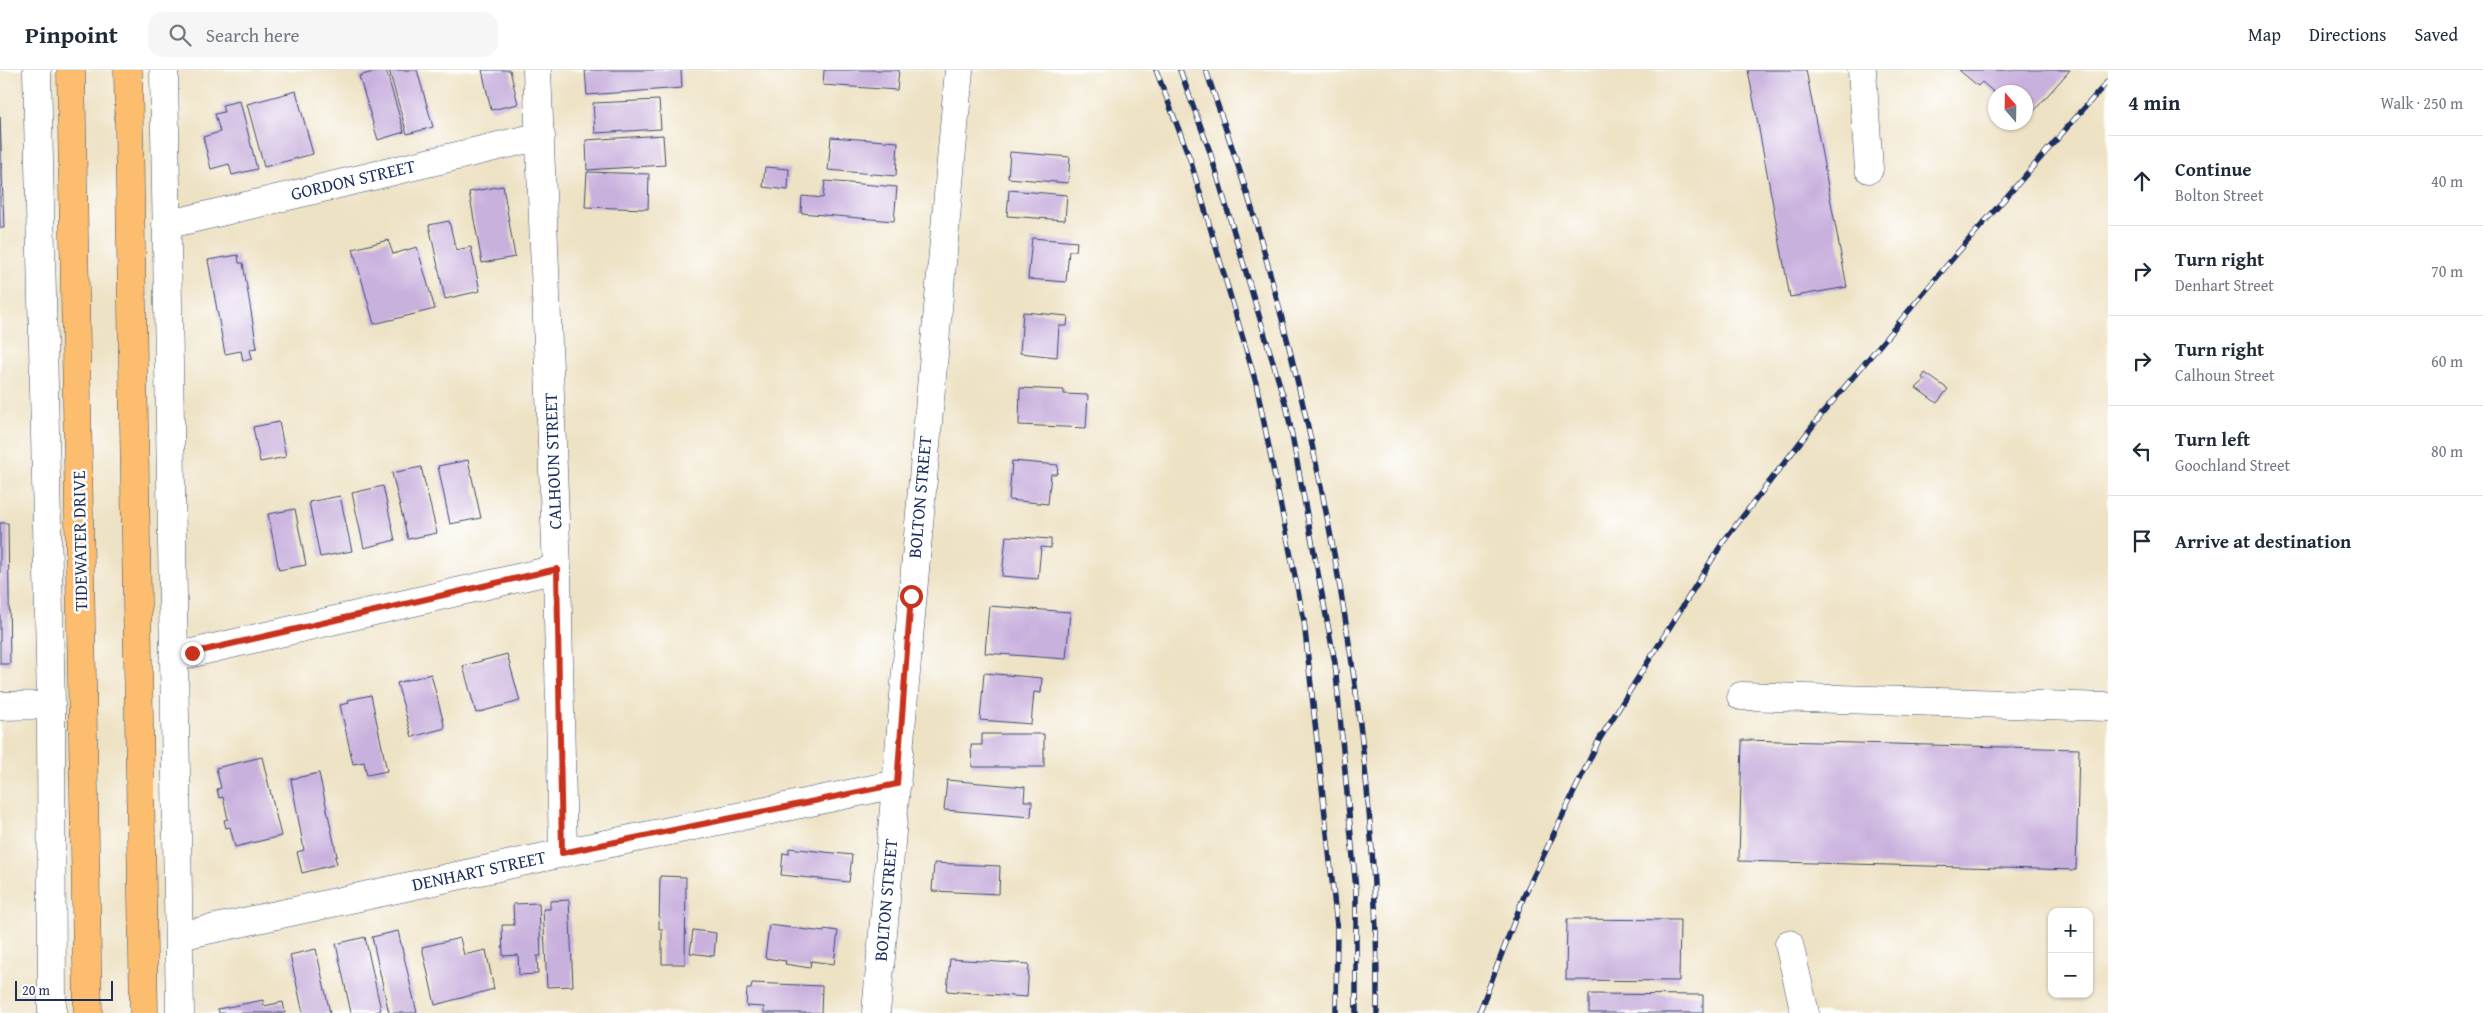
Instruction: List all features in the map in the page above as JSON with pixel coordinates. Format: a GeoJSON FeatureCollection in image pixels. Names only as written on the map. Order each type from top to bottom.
{"type":"FeatureCollection","features":[{"type":"Feature","properties":{"kind":"highway","name":"TIDEWATER DRIVE"},"geometry":{"type":"LineString","coordinates":[[71,70],[88,1013]]}},
{"type":"Feature","properties":{"kind":"highway"},"geometry":{"type":"LineString","coordinates":[[128,70],[144,1013]]}},
{"type":"Feature","properties":{"kind":"street","name":"TIDEWATER DRIVE"},"geometry":{"type":"LineString","coordinates":[[37,70],[51,705],[52,1013]]}},
{"type":"Feature","properties":{"kind":"street"},"geometry":{"type":"LineString","coordinates":[[164,70],[180,1013]]}},
{"type":"Feature","properties":{"kind":"street","name":"CALHOUN STREET"},"geometry":{"type":"LineString","coordinates":[[537,70],[557,569],[562,853]]}},
{"type":"Feature","properties":{"kind":"street","name":"BOLTON STREET"},"geometry":{"type":"LineString","coordinates":[[876,1013],[897,784],[911,596],[959,70]]}},
{"type":"Feature","properties":{"kind":"street"},"geometry":{"type":"LineString","coordinates":[[1862,70],[1869,169]]}},
{"type":"Feature","properties":{"kind":"street","name":"GORDON STREET"},"geometry":{"type":"LineString","coordinates":[[166,225],[541,136]]}},
{"type":"Feature","properties":{"kind":"street"},"geometry":{"type":"LineString","coordinates":[[174,657],[557,569]]}},
{"type":"Feature","properties":{"kind":"street"},"geometry":{"type":"LineString","coordinates":[[1741,696],[2108,706]]}},
{"type":"Feature","properties":{"kind":"street"},"geometry":{"type":"LineString","coordinates":[[0,706],[51,705]]}},
{"type":"Feature","properties":{"kind":"street","name":"DENHART STREET"},"geometry":{"type":"LineString","coordinates":[[179,936],[562,853],[897,784]]}},
{"type":"Feature","properties":{"kind":"street"},"geometry":{"type":"LineString","coordinates":[[1789,944],[1805,1013]]}},
{"type":"Feature","properties":{"kind":"building"},"geometry":{"type":"Polygon","coordinates":[[[386,70],[404,132],[378,140],[359,76],[386,70]]]}},
{"type":"Feature","properties":{"kind":"building"},"geometry":{"type":"Polygon","coordinates":[[[389,70],[417,70],[433,127],[407,134],[389,70]]]}},
{"type":"Feature","properties":{"kind":"building"},"geometry":{"type":"Polygon","coordinates":[[[482,70],[510,70],[518,104],[491,110],[482,70]]]}},
{"type":"Feature","properties":{"kind":"building"},"geometry":{"type":"Polygon","coordinates":[[[585,70],[681,70],[682,88],[587,95],[585,70]]]}},
{"type":"Feature","properties":{"kind":"building"},"geometry":{"type":"Polygon","coordinates":[[[824,70],[899,70],[897,90],[823,85],[824,70]]]}},
{"type":"Feature","properties":{"kind":"building"},"geometry":{"type":"Polygon","coordinates":[[[1748,70],[1806,70],[1847,287],[1790,297],[1748,70]]]}},
{"type":"Feature","properties":{"kind":"building"},"geometry":{"type":"Polygon","coordinates":[[[1959,70],[2070,70],[2033,112],[2033,85],[1988,85],[1988,87],[1982,82],[1978,86],[1959,70]]]}},
{"type":"Feature","properties":{"kind":"building"},"geometry":{"type":"Polygon","coordinates":[[[296,91],[313,154],[264,167],[247,104],[296,91]]]}},
{"type":"Feature","properties":{"kind":"building"},"geometry":{"type":"Polygon","coordinates":[[[659,100],[661,129],[595,133],[593,103],[659,100]]]}},
{"type":"Feature","properties":{"kind":"building"},"geometry":{"type":"Polygon","coordinates":[[[240,101],[257,169],[232,175],[229,164],[211,169],[203,137],[220,132],[215,114],[224,112],[222,105],[240,101]]]}},
{"type":"Feature","properties":{"kind":"building"},"geometry":{"type":"Polygon","coordinates":[[[0,117],[4,228],[0,228],[0,117]]]}},
{"type":"Feature","properties":{"kind":"building"},"geometry":{"type":"Polygon","coordinates":[[[663,135],[665,165],[587,170],[586,140],[663,135]]]}},
{"type":"Feature","properties":{"kind":"building"},"geometry":{"type":"Polygon","coordinates":[[[831,137],[898,142],[896,176],[828,170],[831,137]]]}},
{"type":"Feature","properties":{"kind":"building"},"geometry":{"type":"Polygon","coordinates":[[[1010,152],[1070,157],[1068,183],[1008,178],[1010,152]]]}},
{"type":"Feature","properties":{"kind":"building"},"geometry":{"type":"Polygon","coordinates":[[[765,167],[789,169],[788,190],[763,187],[765,167]]]}},
{"type":"Feature","properties":{"kind":"building"},"geometry":{"type":"Polygon","coordinates":[[[587,172],[649,174],[648,209],[585,207],[587,172]]]}},
{"type":"Feature","properties":{"kind":"building"},"geometry":{"type":"Polygon","coordinates":[[[825,181],[897,187],[894,221],[801,213],[802,196],[823,198],[825,181]]]}},
{"type":"Feature","properties":{"kind":"building"},"geometry":{"type":"Polygon","coordinates":[[[503,186],[515,257],[482,263],[469,192],[503,186]]]}},
{"type":"Feature","properties":{"kind":"building"},"geometry":{"type":"Polygon","coordinates":[[[1009,190],[1067,195],[1065,220],[1007,216],[1009,190]]]}},
{"type":"Feature","properties":{"kind":"building"},"geometry":{"type":"Polygon","coordinates":[[[449,221],[456,250],[471,247],[480,291],[445,299],[429,225],[449,221]]]}},
{"type":"Feature","properties":{"kind":"building"},"geometry":{"type":"Polygon","coordinates":[[[1032,238],[1077,242],[1076,251],[1069,251],[1066,282],[1028,279],[1032,238]]]}},
{"type":"Feature","properties":{"kind":"building"},"geometry":{"type":"Polygon","coordinates":[[[388,240],[393,254],[417,247],[435,309],[374,324],[353,249],[388,240]]]}},
{"type":"Feature","properties":{"kind":"building"},"geometry":{"type":"Polygon","coordinates":[[[238,255],[239,263],[243,263],[257,348],[250,349],[252,359],[243,361],[241,351],[225,354],[208,260],[238,255]]]}},
{"type":"Feature","properties":{"kind":"building"},"geometry":{"type":"Polygon","coordinates":[[[1023,312],[1068,316],[1067,326],[1059,326],[1057,357],[1020,353],[1023,312]]]}},
{"type":"Feature","properties":{"kind":"building"},"geometry":{"type":"Polygon","coordinates":[[[1925,373],[1948,389],[1937,403],[1916,388],[1925,380],[1922,378],[1925,373]]]}},
{"type":"Feature","properties":{"kind":"building"},"geometry":{"type":"Polygon","coordinates":[[[1020,388],[1064,390],[1064,394],[1088,395],[1086,428],[1019,425],[1020,388]]]}},
{"type":"Feature","properties":{"kind":"building"},"geometry":{"type":"Polygon","coordinates":[[[279,422],[286,457],[260,462],[253,427],[279,422]]]}},
{"type":"Feature","properties":{"kind":"building"},"geometry":{"type":"Polygon","coordinates":[[[468,460],[481,518],[450,524],[438,466],[468,460]]]}},
{"type":"Feature","properties":{"kind":"building"},"geometry":{"type":"Polygon","coordinates":[[[1012,461],[1058,465],[1057,474],[1051,474],[1048,504],[1009,500],[1012,461]]]}},
{"type":"Feature","properties":{"kind":"building"},"geometry":{"type":"Polygon","coordinates":[[[421,467],[437,533],[408,539],[392,473],[421,467]]]}},
{"type":"Feature","properties":{"kind":"building"},"geometry":{"type":"Polygon","coordinates":[[[383,486],[395,540],[364,548],[352,493],[383,486]]]}},
{"type":"Feature","properties":{"kind":"building"},"geometry":{"type":"Polygon","coordinates":[[[340,496],[352,551],[320,557],[309,502],[340,496]]]}},
{"type":"Feature","properties":{"kind":"building"},"geometry":{"type":"Polygon","coordinates":[[[295,509],[306,565],[279,570],[268,514],[295,509]]]}},
{"type":"Feature","properties":{"kind":"building"},"geometry":{"type":"Polygon","coordinates":[[[0,523],[8,523],[10,664],[0,664],[0,523]]]}},
{"type":"Feature","properties":{"kind":"building"},"geometry":{"type":"Polygon","coordinates":[[[1006,536],[1051,539],[1051,548],[1041,547],[1038,579],[1002,576],[1006,536]]]}},
{"type":"Feature","properties":{"kind":"building"},"geometry":{"type":"Polygon","coordinates":[[[989,606],[1070,612],[1066,659],[985,653],[989,606]]]}},
{"type":"Feature","properties":{"kind":"building"},"geometry":{"type":"Polygon","coordinates":[[[507,654],[520,701],[476,713],[463,666],[507,654]]]}},
{"type":"Feature","properties":{"kind":"building"},"geometry":{"type":"Polygon","coordinates":[[[984,673],[1042,678],[1041,693],[1034,692],[1031,724],[980,720],[984,673]]]}},
{"type":"Feature","properties":{"kind":"building"},"geometry":{"type":"Polygon","coordinates":[[[431,674],[445,728],[412,737],[397,683],[431,674]]]}},
{"type":"Feature","properties":{"kind":"building"},"geometry":{"type":"Polygon","coordinates":[[[371,695],[387,771],[367,775],[364,762],[353,764],[340,705],[349,703],[348,700],[371,695]]]}},
{"type":"Feature","properties":{"kind":"building"},"geometry":{"type":"Polygon","coordinates":[[[982,734],[1044,734],[1044,767],[972,767],[971,745],[982,745],[982,734]]]}},
{"type":"Feature","properties":{"kind":"building"},"geometry":{"type":"Polygon","coordinates":[[[1742,740],[2079,749],[2076,870],[1739,861],[1742,740]]]}},
{"type":"Feature","properties":{"kind":"building"},"geometry":{"type":"Polygon","coordinates":[[[262,757],[281,836],[235,847],[230,827],[226,828],[224,820],[228,819],[223,797],[219,798],[217,789],[221,788],[216,768],[262,757]]]}},
{"type":"Feature","properties":{"kind":"building"},"geometry":{"type":"Polygon","coordinates":[[[319,773],[337,856],[335,857],[337,864],[302,873],[297,852],[304,850],[291,779],[319,773]]]}},
{"type":"Feature","properties":{"kind":"building"},"geometry":{"type":"Polygon","coordinates":[[[947,780],[1025,787],[1024,801],[1032,801],[1031,817],[944,810],[947,780]]]}},
{"type":"Feature","properties":{"kind":"building"},"geometry":{"type":"Polygon","coordinates":[[[789,848],[852,855],[849,882],[781,875],[783,853],[789,854],[789,848]]]}},
{"type":"Feature","properties":{"kind":"building"},"geometry":{"type":"Polygon","coordinates":[[[934,863],[1000,866],[999,894],[932,891],[934,863]]]}},
{"type":"Feature","properties":{"kind":"building"},"geometry":{"type":"Polygon","coordinates":[[[660,876],[686,877],[685,964],[662,964],[662,929],[659,929],[660,876]]]}},
{"type":"Feature","properties":{"kind":"building"},"geometry":{"type":"Polygon","coordinates":[[[569,900],[573,986],[547,987],[543,909],[550,909],[550,901],[569,900]]]}},
{"type":"Feature","properties":{"kind":"building"},"geometry":{"type":"Polygon","coordinates":[[[539,903],[541,956],[537,956],[538,974],[519,975],[518,955],[503,956],[502,925],[514,925],[513,904],[539,903]]]}},
{"type":"Feature","properties":{"kind":"building"},"geometry":{"type":"Polygon","coordinates":[[[1567,919],[1680,920],[1679,981],[1566,980],[1567,919]]]}},
{"type":"Feature","properties":{"kind":"building"},"geometry":{"type":"Polygon","coordinates":[[[769,925],[824,932],[824,929],[838,931],[834,964],[811,961],[810,968],[785,964],[786,961],[765,958],[769,925]]]}},
{"type":"Feature","properties":{"kind":"building"},"geometry":{"type":"Polygon","coordinates":[[[693,930],[716,933],[714,956],[690,953],[693,930]]]}},
{"type":"Feature","properties":{"kind":"building"},"geometry":{"type":"Polygon","coordinates":[[[398,931],[417,1013],[389,1013],[372,937],[398,931]]]}},
{"type":"Feature","properties":{"kind":"building"},"geometry":{"type":"Polygon","coordinates":[[[365,937],[381,1010],[372,1013],[351,1013],[336,944],[365,937]]]}},
{"type":"Feature","properties":{"kind":"building"},"geometry":{"type":"Polygon","coordinates":[[[460,938],[464,955],[486,950],[494,989],[435,1005],[422,947],[460,938]]]}},
{"type":"Feature","properties":{"kind":"building"},"geometry":{"type":"Polygon","coordinates":[[[316,949],[330,1013],[303,1013],[290,955],[316,949]]]}},
{"type":"Feature","properties":{"kind":"building"},"geometry":{"type":"Polygon","coordinates":[[[950,959],[1029,964],[1027,997],[947,991],[950,959]]]}},
{"type":"Feature","properties":{"kind":"building"},"geometry":{"type":"Polygon","coordinates":[[[752,983],[822,986],[821,1013],[764,1013],[764,1007],[746,1006],[747,989],[751,989],[752,983]]]}},
{"type":"Feature","properties":{"kind":"building"},"geometry":{"type":"Polygon","coordinates":[[[1589,994],[1703,995],[1703,1013],[1589,1013],[1589,994]]]}},
{"type":"Feature","properties":{"kind":"building"},"geometry":{"type":"Polygon","coordinates":[[[263,1000],[264,1006],[283,1002],[285,1013],[219,1013],[218,1009],[263,1000]]]}},
{"type":"Feature","properties":{"kind":"railway"},"geometry":{"type":"LineString","coordinates":[[1156,70],[1190,159],[1256,383],[1304,621],[1337,926],[1336,1013]]}},
{"type":"Feature","properties":{"kind":"railway"},"geometry":{"type":"LineString","coordinates":[[1180,70],[1210,152],[1287,409],[1335,663],[1356,890],[1356,1013]]}},
{"type":"Feature","properties":{"kind":"railway"},"geometry":{"type":"LineString","coordinates":[[1206,70],[1257,226],[1283,322],[1327,517],[1345,616],[1359,715],[1369,814],[1375,913],[1377,1013]]}},
{"type":"Feature","properties":{"kind":"railway"},"geometry":{"type":"LineString","coordinates":[[1479,1013],[1524,896],[1599,740],[1723,542],[1822,414],[1959,251],[2108,81]]}},
{"type":"Feature","properties":{"kind":"route"},"geometry":{"type":"LineString","coordinates":[[192,653],[557,569],[562,853],[897,784],[911,596]]}}]}
